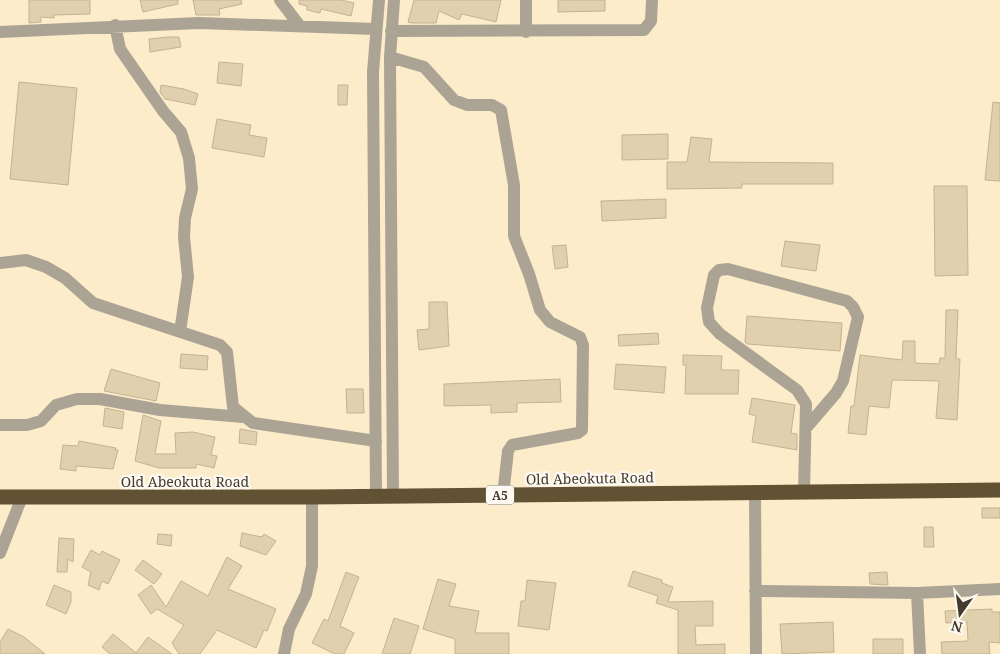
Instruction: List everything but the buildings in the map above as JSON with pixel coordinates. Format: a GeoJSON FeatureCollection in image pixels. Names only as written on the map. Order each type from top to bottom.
{"type":"FeatureCollection","features":[{"type":"Feature","properties":{"kind":"highway","name":"Old Abeokuta Road"},"geometry":{"type":"LineString","coordinates":[[0,497],[312,497],[1000,490]]}},
{"type":"Feature","properties":{"kind":"street"},"geometry":{"type":"LineString","coordinates":[[280,0],[299,25]]}},
{"type":"Feature","properties":{"kind":"street"},"geometry":{"type":"LineString","coordinates":[[376,496],[373,82],[379,0]]}},
{"type":"Feature","properties":{"kind":"street"},"geometry":{"type":"LineString","coordinates":[[392,496],[390,57],[394,0]]}},
{"type":"Feature","properties":{"kind":"street"},"geometry":{"type":"LineString","coordinates":[[526,0],[526,32]]}},
{"type":"Feature","properties":{"kind":"street"},"geometry":{"type":"LineString","coordinates":[[391,31],[526,32],[644,30],[651,21],[652,0]]}},
{"type":"Feature","properties":{"kind":"street"},"geometry":{"type":"LineString","coordinates":[[0,32],[115,25],[199,23],[376,29]]}},
{"type":"Feature","properties":{"kind":"street"},"geometry":{"type":"LineString","coordinates":[[115,25],[120,49],[163,111],[181,132],[189,158],[192,190],[185,218],[184,237],[188,277],[180,332]]}},
{"type":"Feature","properties":{"kind":"street"},"geometry":{"type":"LineString","coordinates":[[390,57],[424,67],[454,100],[467,105],[492,105],[501,110],[514,186],[514,236],[529,274],[540,310],[550,322],[580,337],[583,345],[582,430],[578,433],[512,445],[508,451],[503,495]]}},
{"type":"Feature","properties":{"kind":"street"},"geometry":{"type":"LineString","coordinates":[[0,264],[26,260],[46,267],[65,278],[93,303],[220,345],[227,352],[233,407],[243,417],[253,423],[376,441]]}},
{"type":"Feature","properties":{"kind":"street"},"geometry":{"type":"LineString","coordinates":[[804,492],[806,404],[797,390],[720,334],[709,322],[706,308],[714,275],[720,270],[728,269],[847,301],[853,307],[858,317],[843,381],[836,393],[806,428]]}},
{"type":"Feature","properties":{"kind":"street"},"geometry":{"type":"LineString","coordinates":[[0,425],[27,425],[41,421],[56,405],[77,399],[100,399],[160,410],[243,417]]}},
{"type":"Feature","properties":{"kind":"street"},"geometry":{"type":"LineString","coordinates":[[755,492],[756,654]]}},
{"type":"Feature","properties":{"kind":"street"},"geometry":{"type":"LineString","coordinates":[[0,553],[3,538],[22,497]]}},
{"type":"Feature","properties":{"kind":"street"},"geometry":{"type":"LineString","coordinates":[[274,654],[287,636],[306,594],[312,566],[312,497]]}},
{"type":"Feature","properties":{"kind":"street"},"geometry":{"type":"LineString","coordinates":[[756,591],[917,594],[1000,589]]}},
{"type":"Feature","properties":{"kind":"street"},"geometry":{"type":"LineString","coordinates":[[917,594],[920,654]]}},
{"type":"Feature","properties":{"kind":"street"},"geometry":{"type":"LineString","coordinates":[[284,654],[287,636]]}}]}
